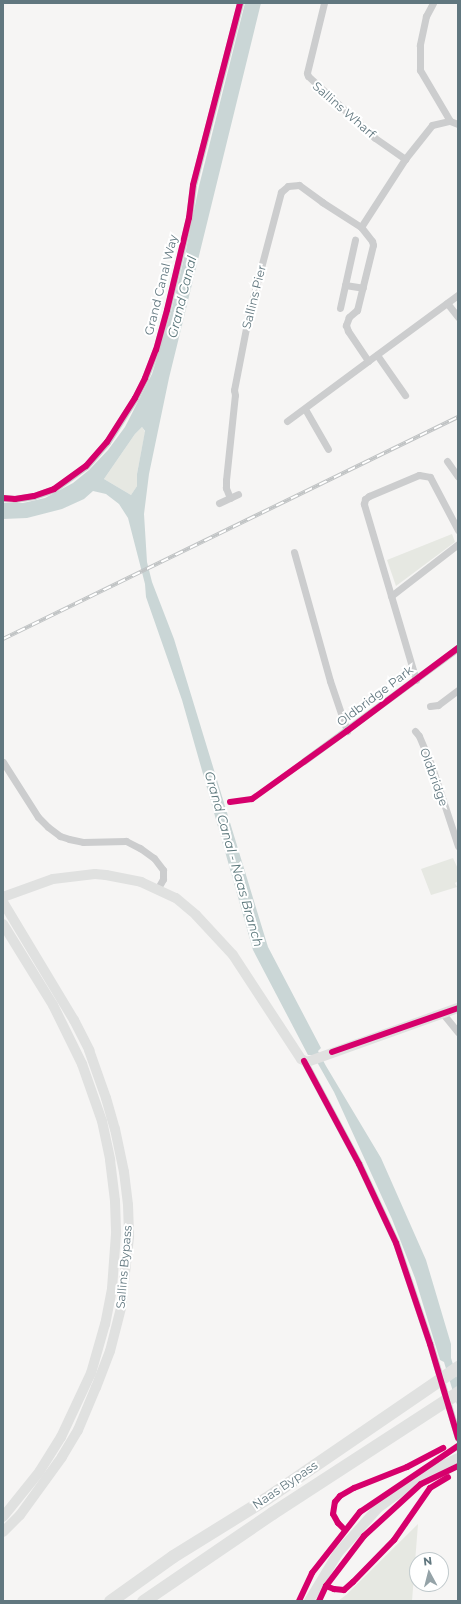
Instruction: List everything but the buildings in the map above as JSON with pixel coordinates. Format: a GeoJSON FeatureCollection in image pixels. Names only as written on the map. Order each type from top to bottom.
{"type":"FeatureCollection","features":[{"type":"Feature","properties":{"kind":"highway","name":"Naas Bypass"},"geometry":{"type":"LineString","coordinates":[[110,1601],[173,1556],[265,1499],[458,1367]]}},
{"type":"Feature","properties":{"kind":"highway","name":"Naas Bypass"},"geometry":{"type":"LineString","coordinates":[[143,1601],[458,1392]]}},
{"type":"Feature","properties":{"kind":"highway"},"geometry":{"type":"LineString","coordinates":[[98,1601],[265,1499]]}},
{"type":"Feature","properties":{"kind":"highway"},"geometry":{"type":"LineString","coordinates":[[154,1601],[272,1514]]}},
{"type":"Feature","properties":{"kind":"main road"},"geometry":{"type":"LineString","coordinates":[[5,898],[53,879],[94,874],[141,882],[158,888],[176,898],[196,915],[233,955],[307,1062],[444,1015],[458,1008]]}},
{"type":"Feature","properties":{"kind":"main road","name":"Sallins Bypass"},"geometry":{"type":"LineString","coordinates":[[3,1532],[20,1515],[62,1457],[78,1430],[96,1388],[110,1351],[121,1308],[129,1236],[126,1192],[115,1129],[89,1050],[74,1020],[5,898]]}},
{"type":"Feature","properties":{"kind":"main road","name":"Sallins Bypass"},"geometry":{"type":"LineString","coordinates":[[3,924],[53,1005],[69,1034],[85,1070],[102,1121],[110,1160],[115,1201],[116,1234],[112,1289],[105,1324],[91,1373],[61,1437],[40,1471],[3,1516]]}},
{"type":"Feature","properties":{"kind":"main road"},"geometry":{"type":"LineString","coordinates":[[309,1601],[338,1553],[378,1508],[423,1475],[454,1460]]}},
{"type":"Feature","properties":{"kind":"street","name":"Grand Canal Way"},"geometry":{"type":"LineString","coordinates":[[3,498],[15,499],[34,496],[54,490],[86,466],[107,442],[136,398],[156,350],[167,310],[189,218],[194,185],[240,3]]}},
{"type":"Feature","properties":{"kind":"street","name":"Sallins Wharf"},"geometry":{"type":"LineString","coordinates":[[324,3],[307,72],[308,76],[375,138],[405,159]]}},
{"type":"Feature","properties":{"kind":"street"},"geometry":{"type":"LineString","coordinates":[[432,3],[426,16],[420,45],[420,70],[450,121]]}},
{"type":"Feature","properties":{"kind":"street"},"geometry":{"type":"LineString","coordinates":[[361,227],[405,159],[432,125],[450,121],[458,124]]}},
{"type":"Feature","properties":{"kind":"street","name":"Sallins Pier"},"geometry":{"type":"LineString","coordinates":[[230,498],[226,488],[226,480],[235,395],[234,390],[249,312],[281,192],[288,186],[299,185],[361,227],[374,243],[357,310],[349,317],[346,325],[348,331],[368,361]]}},
{"type":"Feature","properties":{"kind":"street"},"geometry":{"type":"LineString","coordinates":[[340,308],[355,240]]}},
{"type":"Feature","properties":{"kind":"street"},"geometry":{"type":"LineString","coordinates":[[345,285],[363,288]]}},
{"type":"Feature","properties":{"kind":"street"},"geometry":{"type":"LineString","coordinates":[[287,421],[458,295]]}},
{"type":"Feature","properties":{"kind":"street"},"geometry":{"type":"LineString","coordinates":[[447,303],[458,317]]}},
{"type":"Feature","properties":{"kind":"street"},"geometry":{"type":"LineString","coordinates":[[377,355],[405,395]]}},
{"type":"Feature","properties":{"kind":"street"},"geometry":{"type":"LineString","coordinates":[[305,409],[328,449]]}},
{"type":"Feature","properties":{"kind":"street"},"geometry":{"type":"LineString","coordinates":[[447,461],[458,477]]}},
{"type":"Feature","properties":{"kind":"street","name":"Oldbridge Park"},"geometry":{"type":"LineString","coordinates":[[416,680],[364,504],[365,499],[419,475],[430,477],[458,530]]}},
{"type":"Feature","properties":{"kind":"street"},"geometry":{"type":"LineString","coordinates":[[219,503],[238,494]]}},
{"type":"Feature","properties":{"kind":"street"},"geometry":{"type":"LineString","coordinates":[[391,596],[458,544]]}},
{"type":"Feature","properties":{"kind":"street","name":"Oldbridge Park"},"geometry":{"type":"LineString","coordinates":[[294,552],[330,681],[347,731]]}},
{"type":"Feature","properties":{"kind":"street","name":"Oldbridge Park"},"geometry":{"type":"LineString","coordinates":[[304,761],[347,731],[458,648]]}},
{"type":"Feature","properties":{"kind":"street"},"geometry":{"type":"LineString","coordinates":[[430,706],[438,705],[458,690]]}},
{"type":"Feature","properties":{"kind":"street","name":"Oldbridge"},"geometry":{"type":"LineString","coordinates":[[415,731],[419,736],[432,767],[458,846]]}},
{"type":"Feature","properties":{"kind":"street"},"geometry":{"type":"LineString","coordinates":[[3,762],[38,816],[48,827],[60,836],[83,842],[126,841],[140,848],[154,858],[163,870],[163,879],[158,888]]}},
{"type":"Feature","properties":{"kind":"street"},"geometry":{"type":"LineString","coordinates":[[444,1015],[458,1032]]}},
{"type":"Feature","properties":{"kind":"street"},"geometry":{"type":"LineString","coordinates":[[307,1062],[360,1164],[396,1243],[430,1344],[458,1438]]}},
{"type":"Feature","properties":{"kind":"shaded area"},"geometry":{"type":"Polygon","coordinates":[[[142,427],[145,432],[137,474],[137,486],[131,495],[104,479],[135,434],[142,427]]]}},
{"type":"Feature","properties":{"kind":"shaded area"},"geometry":{"type":"Polygon","coordinates":[[[452,534],[455,542],[396,586],[387,560],[452,534]]]}},
{"type":"Feature","properties":{"kind":"shaded area"},"geometry":{"type":"Polygon","coordinates":[[[453,858],[458,869],[458,881],[455,883],[457,887],[431,895],[421,869],[453,858]]]}},
{"type":"Feature","properties":{"kind":"shaded area"},"geometry":{"type":"Polygon","coordinates":[[[418,1524],[416,1552],[409,1552],[409,1592],[413,1592],[412,1601],[338,1601],[346,1595],[418,1524]]]}},
{"type":"Feature","properties":{"kind":"water"},"geometry":{"type":"Polygon","coordinates":[[[245,3],[261,3],[169,378],[149,474],[144,514],[147,562],[152,582],[174,639],[268,947],[321,1048],[318,1051],[326,1066],[381,1158],[426,1260],[451,1344],[451,1358],[458,1381],[458,1408],[444,1362],[440,1360],[415,1278],[392,1219],[334,1092],[313,1055],[308,1055],[253,950],[182,700],[146,597],[145,584],[128,518],[119,504],[106,494],[93,491],[84,499],[62,509],[27,518],[3,519],[3,503],[23,503],[45,498],[73,483],[89,470],[108,450],[125,427],[152,374],[171,312],[199,186],[245,3]],[[142,427],[135,434],[104,479],[131,495],[137,486],[137,474],[145,431],[142,427]]]}},
{"type":"Feature","properties":{"kind":"railway"},"geometry":{"type":"LineString","coordinates":[[3,639],[458,417]]}},
{"type":"Feature","properties":{"kind":"cycle path"},"geometry":{"type":"LineString","coordinates":[[3,498],[15,499],[34,496],[54,489],[86,466],[107,442],[135,398],[145,378],[156,350],[167,310],[189,218],[193,185],[240,3]]}},
{"type":"Feature","properties":{"kind":"cycle path"},"geometry":{"type":"LineString","coordinates":[[230,802],[252,799],[347,731],[458,648]]}},
{"type":"Feature","properties":{"kind":"cycle path"},"geometry":{"type":"LineString","coordinates":[[332,1052],[458,1008]]}},
{"type":"Feature","properties":{"kind":"cycle path"},"geometry":{"type":"LineString","coordinates":[[304,1061],[359,1164],[396,1243],[430,1344],[458,1438]]}},
{"type":"Feature","properties":{"kind":"cycle path"},"geometry":{"type":"LineString","coordinates":[[299,1601],[312,1573],[360,1512],[458,1446]]}},
{"type":"Feature","properties":{"kind":"cycle path"},"geometry":{"type":"LineString","coordinates":[[345,1530],[338,1523],[333,1514],[335,1502],[340,1496],[354,1488],[407,1467],[443,1448]]}},
{"type":"Feature","properties":{"kind":"cycle path"},"geometry":{"type":"LineString","coordinates":[[319,1601],[326,1586],[364,1536],[421,1484],[458,1466]]}},
{"type":"Feature","properties":{"kind":"cycle path"},"geometry":{"type":"LineString","coordinates":[[326,1586],[344,1590],[353,1582],[394,1540],[430,1488],[448,1477]]}},
{"type":"Feature","properties":{"kind":"water label","name":"Grand Canal"},"geometry":{"type":"Point","coordinates":[182,297]}},
{"type":"Feature","properties":{"kind":"water label","name":"Grand Canal - Naas Branch"},"geometry":{"type":"Point","coordinates":[234,859]}}]}
